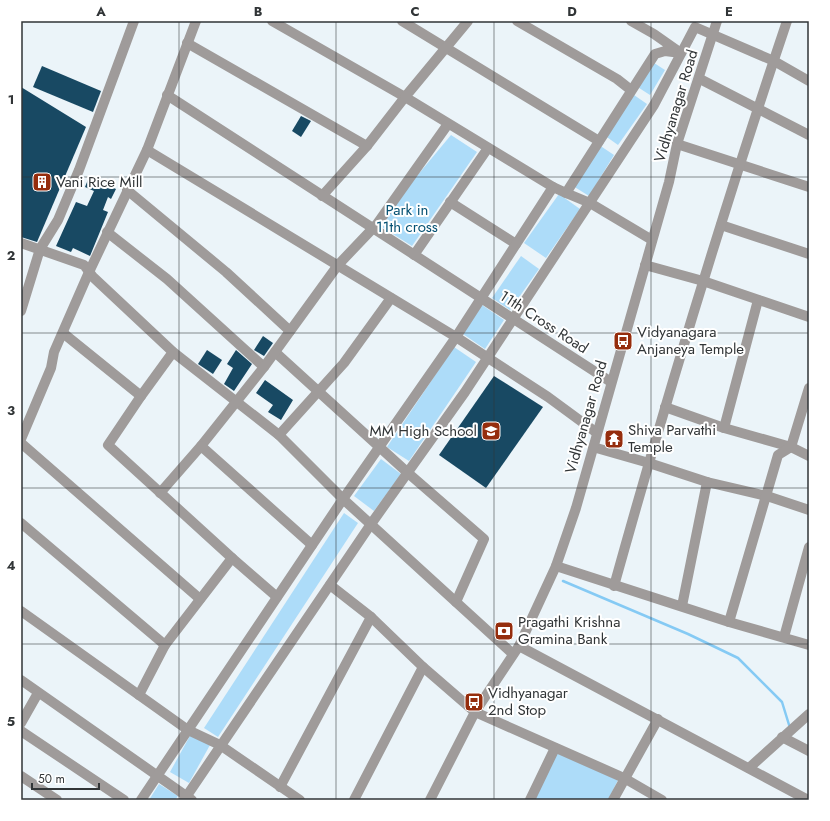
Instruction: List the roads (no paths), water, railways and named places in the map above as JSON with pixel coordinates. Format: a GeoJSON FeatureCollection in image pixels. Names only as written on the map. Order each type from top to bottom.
{"type":"FeatureCollection","features":[{"type":"Feature","properties":{"kind":"street"},"geometry":{"type":"LineString","coordinates":[[21,311],[40,249],[58,220],[79,170],[134,21]]}},
{"type":"Feature","properties":{"kind":"street"},"geometry":{"type":"LineString","coordinates":[[21,438],[51,368],[54,352],[107,232],[146,150],[196,21]]}},
{"type":"Feature","properties":{"kind":"street"},"geometry":{"type":"LineString","coordinates":[[272,21],[405,97],[553,187],[590,203],[652,240]]}},
{"type":"Feature","properties":{"kind":"street"},"geometry":{"type":"LineString","coordinates":[[402,21],[447,47],[599,141]]}},
{"type":"Feature","properties":{"kind":"street"},"geometry":{"type":"LineString","coordinates":[[322,196],[367,146],[405,97],[468,21]]}},
{"type":"Feature","properties":{"kind":"street"},"geometry":{"type":"LineString","coordinates":[[517,21],[617,78],[631,90]]}},
{"type":"Feature","properties":{"kind":"street"},"geometry":{"type":"LineString","coordinates":[[631,21],[654,34],[681,53]]}},
{"type":"Feature","properties":{"kind":"street","name":"Vidhyanagar Road"},"geometry":{"type":"LineString","coordinates":[[430,800],[475,712],[516,650],[556,566],[576,508],[610,382],[669,182],[677,144],[700,79],[717,21]]}},
{"type":"Feature","properties":{"kind":"street"},"geometry":{"type":"LineString","coordinates":[[614,586],[648,463],[703,281],[787,21]]}},
{"type":"Feature","properties":{"kind":"street"},"geometry":{"type":"LineString","coordinates":[[21,680],[156,775],[187,799],[220,745],[371,524],[487,359],[590,203],[654,105],[695,27],[774,61],[809,81]]}},
{"type":"Feature","properties":{"kind":"street"},"geometry":{"type":"LineString","coordinates":[[187,43],[367,146]]}},
{"type":"Feature","properties":{"kind":"street"},"geometry":{"type":"LineString","coordinates":[[566,193],[655,54],[665,51],[681,53]]}},
{"type":"Feature","properties":{"kind":"street"},"geometry":{"type":"LineString","coordinates":[[700,79],[809,135]]}},
{"type":"Feature","properties":{"kind":"street","name":"11th Cross Road"},"geometry":{"type":"LineString","coordinates":[[167,95],[610,382]]}},
{"type":"Feature","properties":{"kind":"street"},"geometry":{"type":"LineString","coordinates":[[160,493],[201,446],[264,367],[338,265],[372,228],[448,124]]}},
{"type":"Feature","properties":{"kind":"street"},"geometry":{"type":"LineString","coordinates":[[677,144],[809,187]]}},
{"type":"Feature","properties":{"kind":"street"},"geometry":{"type":"LineString","coordinates":[[414,255],[488,148]]}},
{"type":"Feature","properties":{"kind":"street"},"geometry":{"type":"LineString","coordinates":[[146,150],[456,337],[487,359],[548,397],[597,433]]}},
{"type":"Feature","properties":{"kind":"street"},"geometry":{"type":"LineString","coordinates":[[141,800],[156,775],[188,730],[343,499],[456,337],[553,187]]}},
{"type":"Feature","properties":{"kind":"street"},"geometry":{"type":"LineString","coordinates":[[127,190],[226,272],[290,331]]}},
{"type":"Feature","properties":{"kind":"street"},"geometry":{"type":"LineString","coordinates":[[450,202],[516,244]]}},
{"type":"Feature","properties":{"kind":"street"},"geometry":{"type":"LineString","coordinates":[[721,225],[809,254]]}},
{"type":"Feature","properties":{"kind":"street"},"geometry":{"type":"LineString","coordinates":[[107,232],[167,279],[264,367]]}},
{"type":"Feature","properties":{"kind":"street"},"geometry":{"type":"LineString","coordinates":[[21,243],[84,266],[173,352],[279,435],[343,499],[456,602],[516,650],[658,719],[808,800]]}},
{"type":"Feature","properties":{"kind":"street"},"geometry":{"type":"LineString","coordinates":[[645,265],[703,281],[809,317]]}},
{"type":"Feature","properties":{"kind":"street"},"geometry":{"type":"LineString","coordinates":[[279,435],[344,363],[392,298]]}},
{"type":"Feature","properties":{"kind":"street"},"geometry":{"type":"LineString","coordinates":[[724,428],[758,300]]}},
{"type":"Feature","properties":{"kind":"street"},"geometry":{"type":"LineString","coordinates":[[63,333],[141,396]]}},
{"type":"Feature","properties":{"kind":"street"},"geometry":{"type":"LineString","coordinates":[[173,352],[108,445],[277,597]]}},
{"type":"Feature","properties":{"kind":"street"},"geometry":{"type":"LineString","coordinates":[[275,352],[408,473],[484,539],[456,602]]}},
{"type":"Feature","properties":{"kind":"street"},"geometry":{"type":"LineString","coordinates":[[729,622],[778,455],[791,447],[809,388]]}},
{"type":"Feature","properties":{"kind":"street"},"geometry":{"type":"LineString","coordinates":[[665,407],[724,428],[791,447],[809,456]]}},
{"type":"Feature","properties":{"kind":"street"},"geometry":{"type":"LineString","coordinates":[[21,443],[200,599]]}},
{"type":"Feature","properties":{"kind":"street"},"geometry":{"type":"LineString","coordinates":[[201,446],[312,545]]}},
{"type":"Feature","properties":{"kind":"street"},"geometry":{"type":"LineString","coordinates":[[593,447],[707,482],[767,496],[809,510]]}},
{"type":"Feature","properties":{"kind":"street"},"geometry":{"type":"LineString","coordinates":[[682,606],[707,482]]}},
{"type":"Feature","properties":{"kind":"street"},"geometry":{"type":"LineString","coordinates":[[21,523],[165,645]]}},
{"type":"Feature","properties":{"kind":"street"},"geometry":{"type":"LineString","coordinates":[[784,637],[809,547]]}},
{"type":"Feature","properties":{"kind":"street"},"geometry":{"type":"LineString","coordinates":[[139,695],[165,645],[232,558]]}},
{"type":"Feature","properties":{"kind":"street"},"geometry":{"type":"LineString","coordinates":[[556,566],[729,622],[809,644]]}},
{"type":"Feature","properties":{"kind":"street"},"geometry":{"type":"LineString","coordinates":[[330,585],[371,617],[423,667],[475,712],[624,778],[662,800]]}},
{"type":"Feature","properties":{"kind":"street"},"geometry":{"type":"LineString","coordinates":[[21,611],[188,730],[220,745],[300,800]]}},
{"type":"Feature","properties":{"kind":"street"},"geometry":{"type":"LineString","coordinates":[[280,787],[371,617]]}},
{"type":"Feature","properties":{"kind":"street"},"geometry":{"type":"LineString","coordinates":[[354,800],[423,667]]}},
{"type":"Feature","properties":{"kind":"street"},"geometry":{"type":"LineString","coordinates":[[21,723],[38,693]]}},
{"type":"Feature","properties":{"kind":"street"},"geometry":{"type":"LineString","coordinates":[[749,768],[809,714]]}},
{"type":"Feature","properties":{"kind":"street"},"geometry":{"type":"LineString","coordinates":[[613,800],[658,719]]}},
{"type":"Feature","properties":{"kind":"street"},"geometry":{"type":"LineString","coordinates":[[21,731],[124,800]]}},
{"type":"Feature","properties":{"kind":"street"},"geometry":{"type":"LineString","coordinates":[[782,737],[809,751]]}},
{"type":"Feature","properties":{"kind":"street"},"geometry":{"type":"LineString","coordinates":[[530,800],[556,748]]}},
{"type":"Feature","properties":{"kind":"street"},"geometry":{"type":"LineString","coordinates":[[21,776],[57,800]]}},
{"type":"Feature","properties":{"kind":"waterway"},"geometry":{"type":"LineString","coordinates":[[563,581],[688,634],[738,658],[782,702],[790,728]]}},
{"type":"Feature","properties":{"kind":"place","name":"Vani Rice Mill"},"geometry":{"type":"Point","coordinates":[42,182]}},
{"type":"Feature","properties":{"kind":"place","name":"Vidyanagara Anjaneya Temple"},"geometry":{"type":"Point","coordinates":[623,341]}},
{"type":"Feature","properties":{"kind":"place","name":"MM High School"},"geometry":{"type":"Point","coordinates":[491,431]}},
{"type":"Feature","properties":{"kind":"place","name":"Shiva Parvathi Temple"},"geometry":{"type":"Point","coordinates":[614,439]}},
{"type":"Feature","properties":{"kind":"place","name":"Pragathi Krishna Gramina Bank"},"geometry":{"type":"Point","coordinates":[504,631]}},
{"type":"Feature","properties":{"kind":"place","name":"Vidhyanagar 2nd Stop"},"geometry":{"type":"Point","coordinates":[474,702]}},
{"type":"Feature","properties":{"kind":"park label","name":"Park in 11th cross"},"geometry":{"type":"Point","coordinates":[407,218]}}]}
